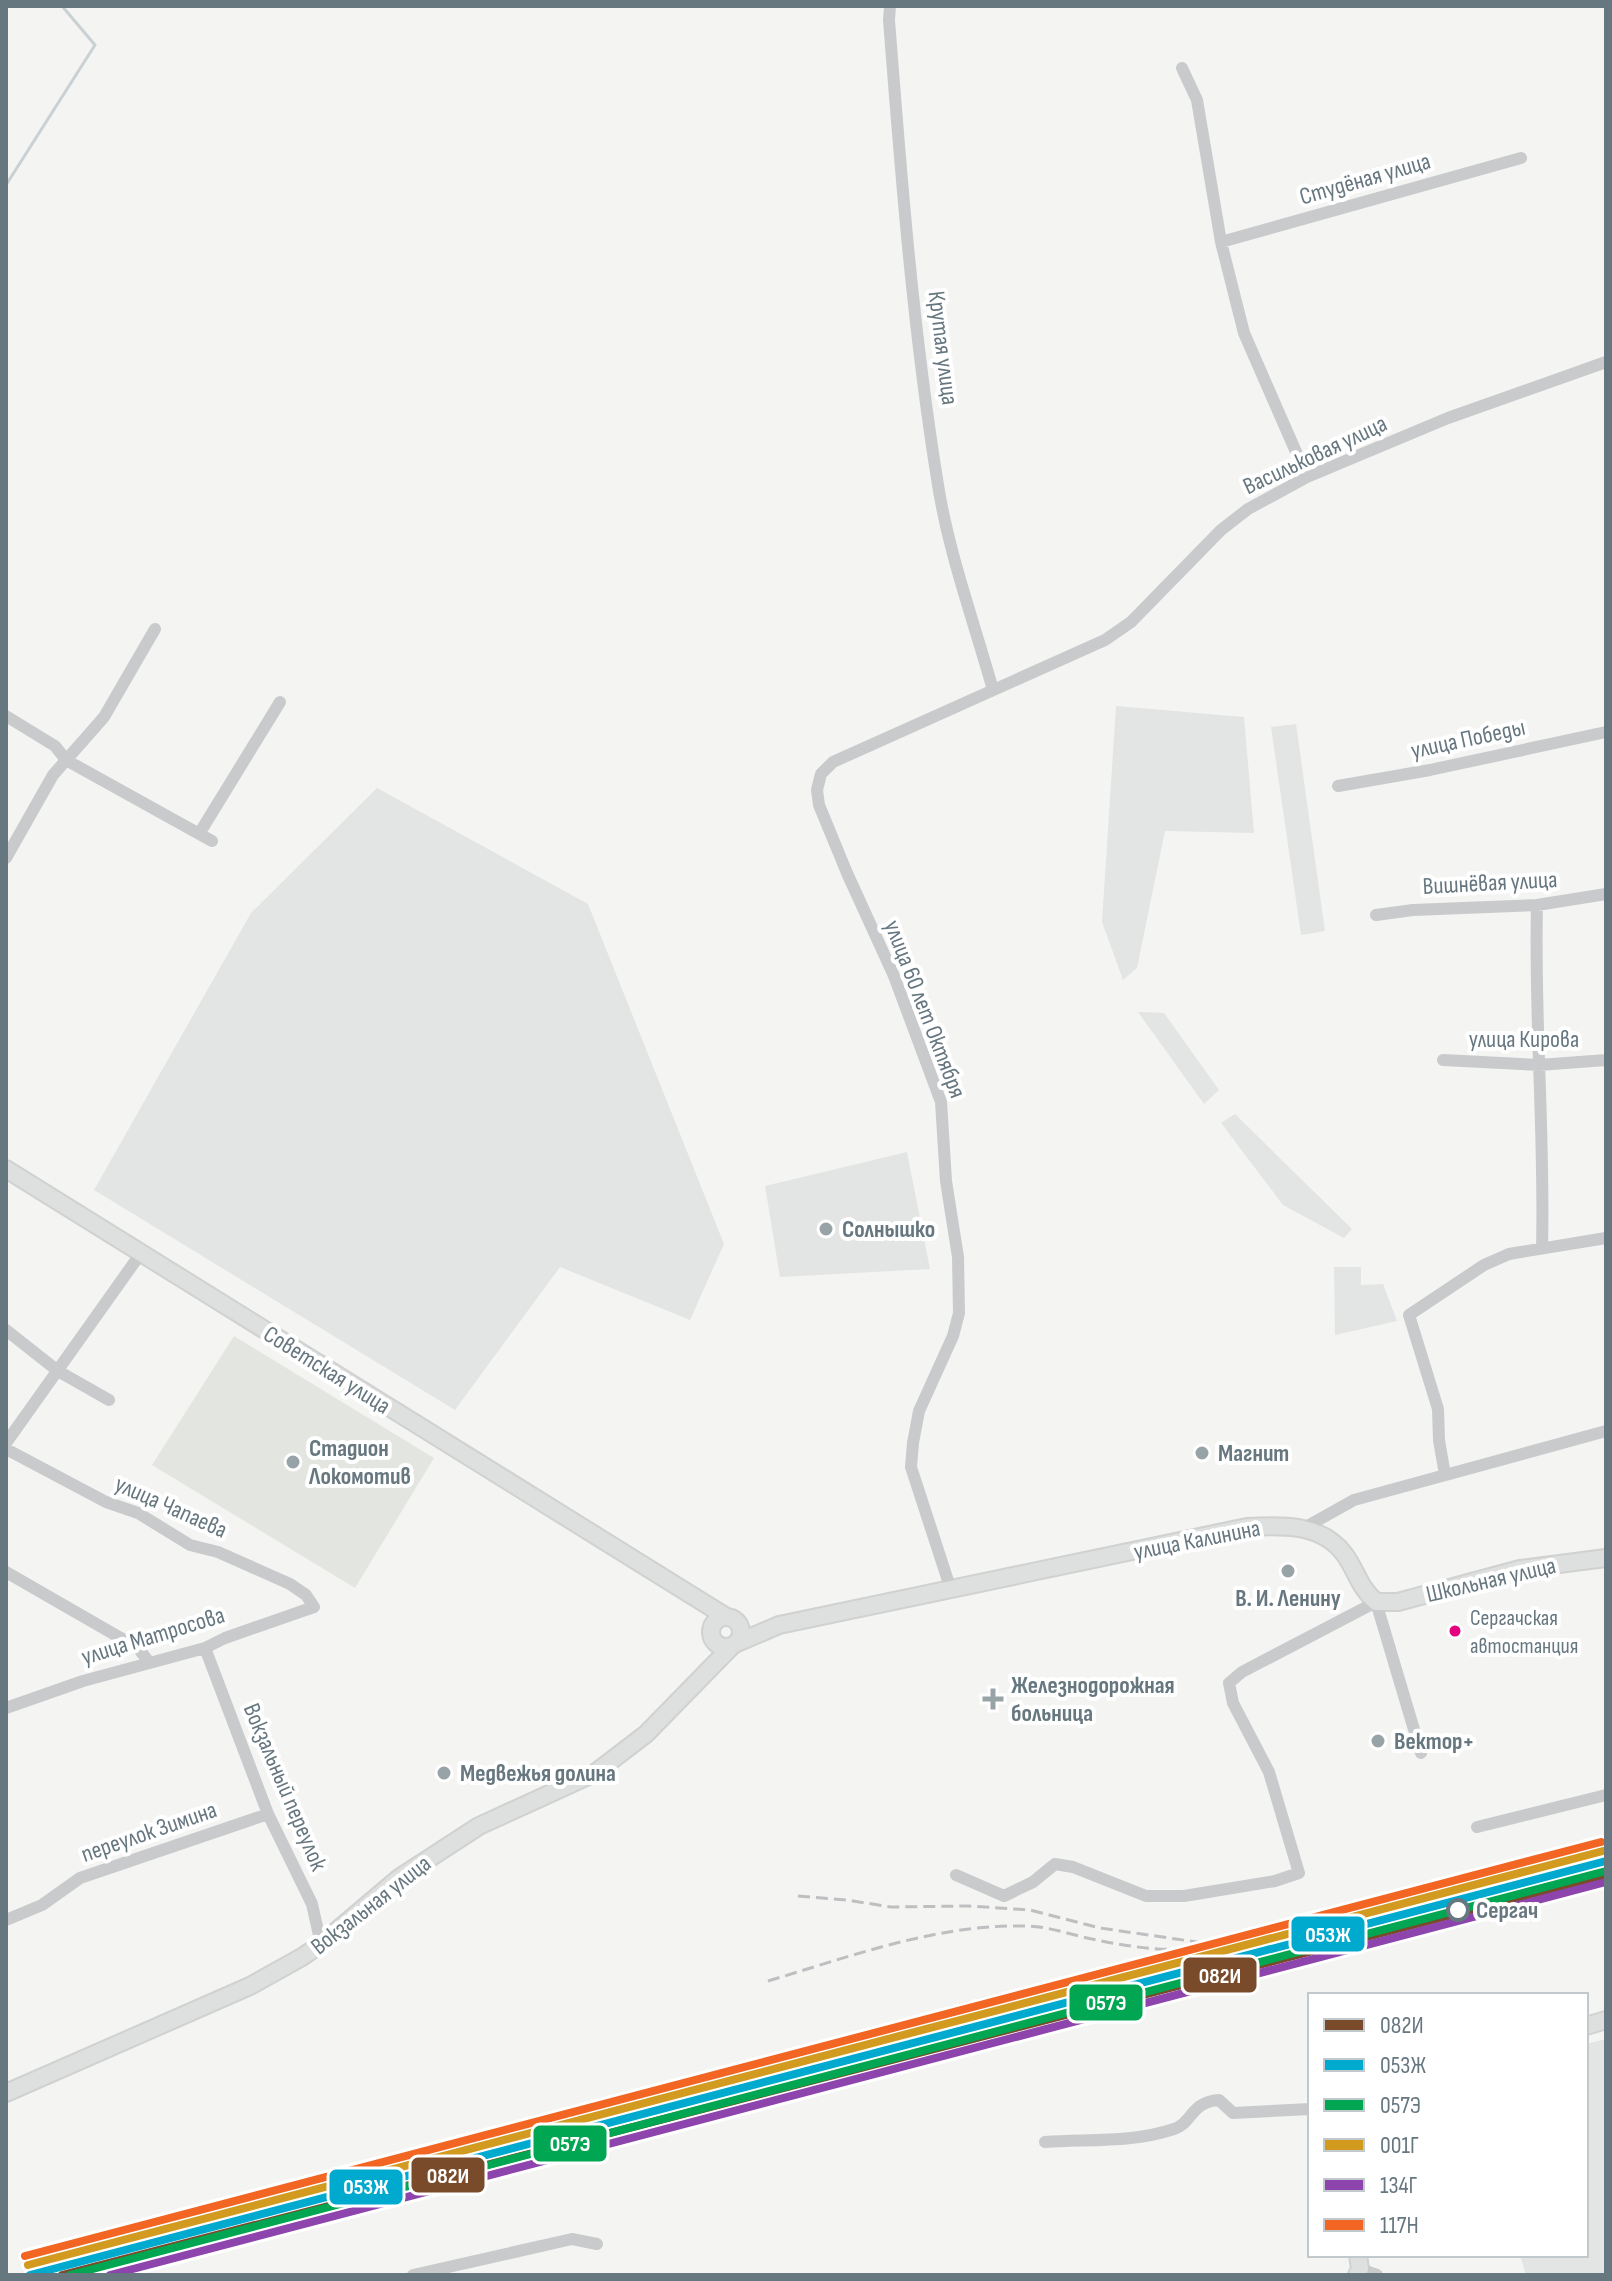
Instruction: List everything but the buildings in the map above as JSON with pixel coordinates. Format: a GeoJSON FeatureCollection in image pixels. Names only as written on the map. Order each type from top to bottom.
{"type":"FeatureCollection","features":[{"type":"Feature","properties":{"kind":"main road","name":"Советская улица"},"geometry":{"type":"LineString","coordinates":[[6,1169],[730,1618]]}},
{"type":"Feature","properties":{"kind":"main road","name":"улица Калинина"},"geometry":{"type":"LineString","coordinates":[[779,1625],[1247,1527],[1284,1525],[1304,1528]]}},
{"type":"Feature","properties":{"kind":"main road"},"geometry":{"type":"LineString","coordinates":[[1304,1528],[1330,1541],[1344,1554],[1363,1590],[1376,1602]]}},
{"type":"Feature","properties":{"kind":"main road","name":"Школьная улица"},"geometry":{"type":"LineString","coordinates":[[1376,1602],[1398,1602],[1520,1569],[1606,1558]]}},
{"type":"Feature","properties":{"kind":"main road","name":"Советская улица"},"geometry":{"type":"LineString","coordinates":[[691,1594],[711,1633]]}},
{"type":"Feature","properties":{"kind":"main road"},"geometry":{"type":"LineString","coordinates":[[707,1672],[714,1622],[730,1618],[779,1625]]}},
{"type":"Feature","properties":{"kind":"main road"},"geometry":{"type":"LineString","coordinates":[[730,1618],[741,1631],[735,1644]]}},
{"type":"Feature","properties":{"kind":"main road"},"geometry":{"type":"LineString","coordinates":[[711,1633],[720,1647],[735,1644],[779,1625]]}},
{"type":"Feature","properties":{"kind":"main road","name":"Вокзальная улица"},"geometry":{"type":"LineString","coordinates":[[6,2093],[250,1986],[321,1944],[399,1878],[479,1826],[595,1773],[646,1734],[735,1644]]}},
{"type":"Feature","properties":{"kind":"street","name":"Крутая улица"},"geometry":{"type":"LineString","coordinates":[[890,6],[906,237],[938,487],[993,690]]}},
{"type":"Feature","properties":{"kind":"street"},"geometry":{"type":"LineString","coordinates":[[1182,68],[1197,100],[1221,242],[1244,333],[1307,477]]}},
{"type":"Feature","properties":{"kind":"street","name":"Студёная улица"},"geometry":{"type":"LineString","coordinates":[[1221,242],[1521,158]]}},
{"type":"Feature","properties":{"kind":"street","name":"Васильковая улица"},"geometry":{"type":"LineString","coordinates":[[993,690],[1105,640],[1131,622],[1221,530],[1239,516],[1307,477],[1448,418],[1606,362]]}},
{"type":"Feature","properties":{"kind":"street"},"geometry":{"type":"LineString","coordinates":[[6,858],[38,799],[66,760],[104,717],[155,629]]}},
{"type":"Feature","properties":{"kind":"street","name":"улица 60 лет Октября"},"geometry":{"type":"LineString","coordinates":[[951,1590],[911,1467],[919,1411],[953,1336],[959,1313],[958,1257],[946,1181],[941,1102],[894,976],[819,805],[817,790],[821,774],[833,762],[993,690]]}},
{"type":"Feature","properties":{"kind":"street"},"geometry":{"type":"LineString","coordinates":[[199,834],[280,702]]}},
{"type":"Feature","properties":{"kind":"street"},"geometry":{"type":"LineString","coordinates":[[6,716],[55,746],[66,760],[212,841]]}},
{"type":"Feature","properties":{"kind":"street","name":"улица Победы"},"geometry":{"type":"LineString","coordinates":[[1338,786],[1430,770],[1606,732]]}},
{"type":"Feature","properties":{"kind":"street","name":"Вишнёвая улица"},"geometry":{"type":"LineString","coordinates":[[1376,915],[1413,910],[1537,905],[1606,894]]}},
{"type":"Feature","properties":{"kind":"street"},"geometry":{"type":"LineString","coordinates":[[1537,905],[1536,990],[1544,1192],[1542,1248]]}},
{"type":"Feature","properties":{"kind":"street","name":"улица Кирова"},"geometry":{"type":"LineString","coordinates":[[1443,1060],[1539,1065],[1606,1060]]}},
{"type":"Feature","properties":{"kind":"street"},"geometry":{"type":"LineString","coordinates":[[1445,1475],[1438,1409],[1409,1315],[1484,1265],[1509,1254],[1606,1238]]}},
{"type":"Feature","properties":{"kind":"street"},"geometry":{"type":"LineString","coordinates":[[6,1443],[141,1253]]}},
{"type":"Feature","properties":{"kind":"street"},"geometry":{"type":"LineString","coordinates":[[6,1330],[58,1371],[109,1400]]}},
{"type":"Feature","properties":{"kind":"street"},"geometry":{"type":"LineString","coordinates":[[1304,1528],[1354,1500],[1606,1431]]}},
{"type":"Feature","properties":{"kind":"street","name":"улица Чапаева"},"geometry":{"type":"LineString","coordinates":[[6,1449],[106,1502],[138,1513],[190,1545],[218,1552],[290,1584],[306,1595],[314,1607]]}},
{"type":"Feature","properties":{"kind":"street"},"geometry":{"type":"LineString","coordinates":[[6,1572],[138,1648],[149,1662]]}},
{"type":"Feature","properties":{"kind":"street"},"geometry":{"type":"LineString","coordinates":[[956,1875],[1004,1896],[1033,1882],[1055,1864],[1073,1867],[1146,1896],[1184,1896],[1275,1881],[1299,1873],[1269,1772],[1233,1703],[1229,1683],[1242,1672],[1376,1602],[1421,1753]]}},
{"type":"Feature","properties":{"kind":"street","name":"улица Матросова"},"geometry":{"type":"LineString","coordinates":[[6,1708],[83,1681],[205,1648],[314,1607]]}},
{"type":"Feature","properties":{"kind":"street","name":"Вокзальный переулок"},"geometry":{"type":"LineString","coordinates":[[205,1648],[268,1814],[312,1904],[321,1944]]}},
{"type":"Feature","properties":{"kind":"street"},"geometry":{"type":"LineString","coordinates":[[1477,1827],[1606,1795]]}},
{"type":"Feature","properties":{"kind":"street","name":"переулок Зимина"},"geometry":{"type":"LineString","coordinates":[[6,1920],[42,1905],[80,1878],[268,1814]]}},
{"type":"Feature","properties":{"kind":"street"},"geometry":{"type":"LineString","coordinates":[[1045,2142],[1134,2140],[1179,2128],[1198,2106],[1210,2101],[1219,2100],[1233,2113],[1308,2109]]}},
{"type":"Feature","properties":{"kind":"street"},"geometry":{"type":"LineString","coordinates":[[417,2275],[572,2239],[597,2244]]}},
{"type":"Feature","properties":{"kind":"street"},"geometry":{"type":"LineString","coordinates":[[1358,2266],[1377,2275]]}},
{"type":"Feature","properties":{"kind":"shaded area"},"geometry":{"type":"Polygon","coordinates":[[[1116,706],[1244,717],[1254,833],[1165,831],[1137,968],[1123,980],[1102,922],[1116,706]]]}},
{"type":"Feature","properties":{"kind":"shaded area"},"geometry":{"type":"Polygon","coordinates":[[[1296,724],[1325,931],[1301,935],[1271,727],[1296,724]]]}},
{"type":"Feature","properties":{"kind":"shaded area"},"geometry":{"type":"Polygon","coordinates":[[[377,788],[588,904],[724,1244],[690,1320],[560,1267],[455,1410],[94,1190],[251,913],[377,788]]]}},
{"type":"Feature","properties":{"kind":"shaded area"},"geometry":{"type":"Polygon","coordinates":[[[1138,1012],[1164,1013],[1219,1090],[1204,1104],[1138,1012]]]}},
{"type":"Feature","properties":{"kind":"shaded area"},"geometry":{"type":"Polygon","coordinates":[[[1235,1114],[1352,1229],[1344,1238],[1283,1205],[1221,1123],[1235,1114]]]}},
{"type":"Feature","properties":{"kind":"shaded area"},"geometry":{"type":"Polygon","coordinates":[[[907,1152],[930,1269],[780,1277],[765,1186],[907,1152]]]}},
{"type":"Feature","properties":{"kind":"shaded area"},"geometry":{"type":"Polygon","coordinates":[[[1334,1267],[1361,1267],[1361,1285],[1383,1284],[1397,1321],[1335,1335],[1334,1267]]]}},
{"type":"Feature","properties":{"kind":"shaded area","name":"Стадион Локомотив"},"geometry":{"type":"Polygon","coordinates":[[[234,1336],[434,1458],[355,1588],[152,1465],[234,1336]]]}},
{"type":"Feature","properties":{"kind":"shaded area"},"geometry":{"type":"Polygon","coordinates":[[[1606,2039],[1606,2275],[1526,2275],[1521,2257],[1588,2257],[1588,2044],[1606,2039]]]}},
{"type":"Feature","properties":{"kind":"waterway"},"geometry":{"type":"LineString","coordinates":[[6,185],[95,45],[62,6]]}},
{"type":"Feature","properties":{"kind":"railway"},"geometry":{"type":"LineString","coordinates":[[798,1896],[891,1907],[969,1906],[1030,1910],[1100,1928],[1204,1943],[1299,1934]]}},
{"type":"Feature","properties":{"kind":"railway"},"geometry":{"type":"LineString","coordinates":[[768,1981],[895,1943],[993,1927],[1034,1926],[1129,1946],[1190,1949]]}},
{"type":"Feature","properties":{"kind":"railway"},"geometry":{"type":"LineString","coordinates":[[668,2099],[955,2006],[1124,1963]]}},
{"type":"Feature","properties":{"kind":"transit line","name":"117Н"},"geometry":{"type":"LineString","coordinates":[[25,2256],[1601,1842]]}},
{"type":"Feature","properties":{"kind":"transit line","name":"001Г"},"geometry":{"type":"LineString","coordinates":[[28,2265],[1603,1851]]}},
{"type":"Feature","properties":{"kind":"transit line","name":"053Ж"},"geometry":{"type":"LineString","coordinates":[[30,2275],[1606,1861]]}},
{"type":"Feature","properties":{"kind":"transit line","name":"057Э"},"geometry":{"type":"LineString","coordinates":[[70,2275],[1606,1871]]}},
{"type":"Feature","properties":{"kind":"transit line","name":"082И"},"geometry":{"type":"LineString","coordinates":[[62,2275],[1606,1875]]}},
{"type":"Feature","properties":{"kind":"transit line","name":"134Г"},"geometry":{"type":"LineString","coordinates":[[110,2275],[1606,1882]]}},
{"type":"Feature","properties":{"kind":"place","name":"Солнышко"},"geometry":{"type":"Point","coordinates":[826,1229]}},
{"type":"Feature","properties":{"kind":"place","name":"Магнит"},"geometry":{"type":"Point","coordinates":[1202,1453]}},
{"type":"Feature","properties":{"kind":"place","name":"Стадион Локомотив"},"geometry":{"type":"Point","coordinates":[293,1462]}},
{"type":"Feature","properties":{"kind":"place","name":"В. И. Ленину"},"geometry":{"type":"Point","coordinates":[1288,1571]}},
{"type":"Feature","properties":{"kind":"place","name":"Сергачская автостанция"},"geometry":{"type":"Point","coordinates":[1455,1631]}},
{"type":"Feature","properties":{"kind":"place","name":"Железнодорожная больница"},"geometry":{"type":"Point","coordinates":[993,1699]}},
{"type":"Feature","properties":{"kind":"place","name":"Вектор+"},"geometry":{"type":"Point","coordinates":[1378,1741]}},
{"type":"Feature","properties":{"kind":"place","name":"Медвежья долина"},"geometry":{"type":"Point","coordinates":[444,1773]}},
{"type":"Feature","properties":{"kind":"place","name":"Сергач"},"geometry":{"type":"Point","coordinates":[1458,1910]}}]}
